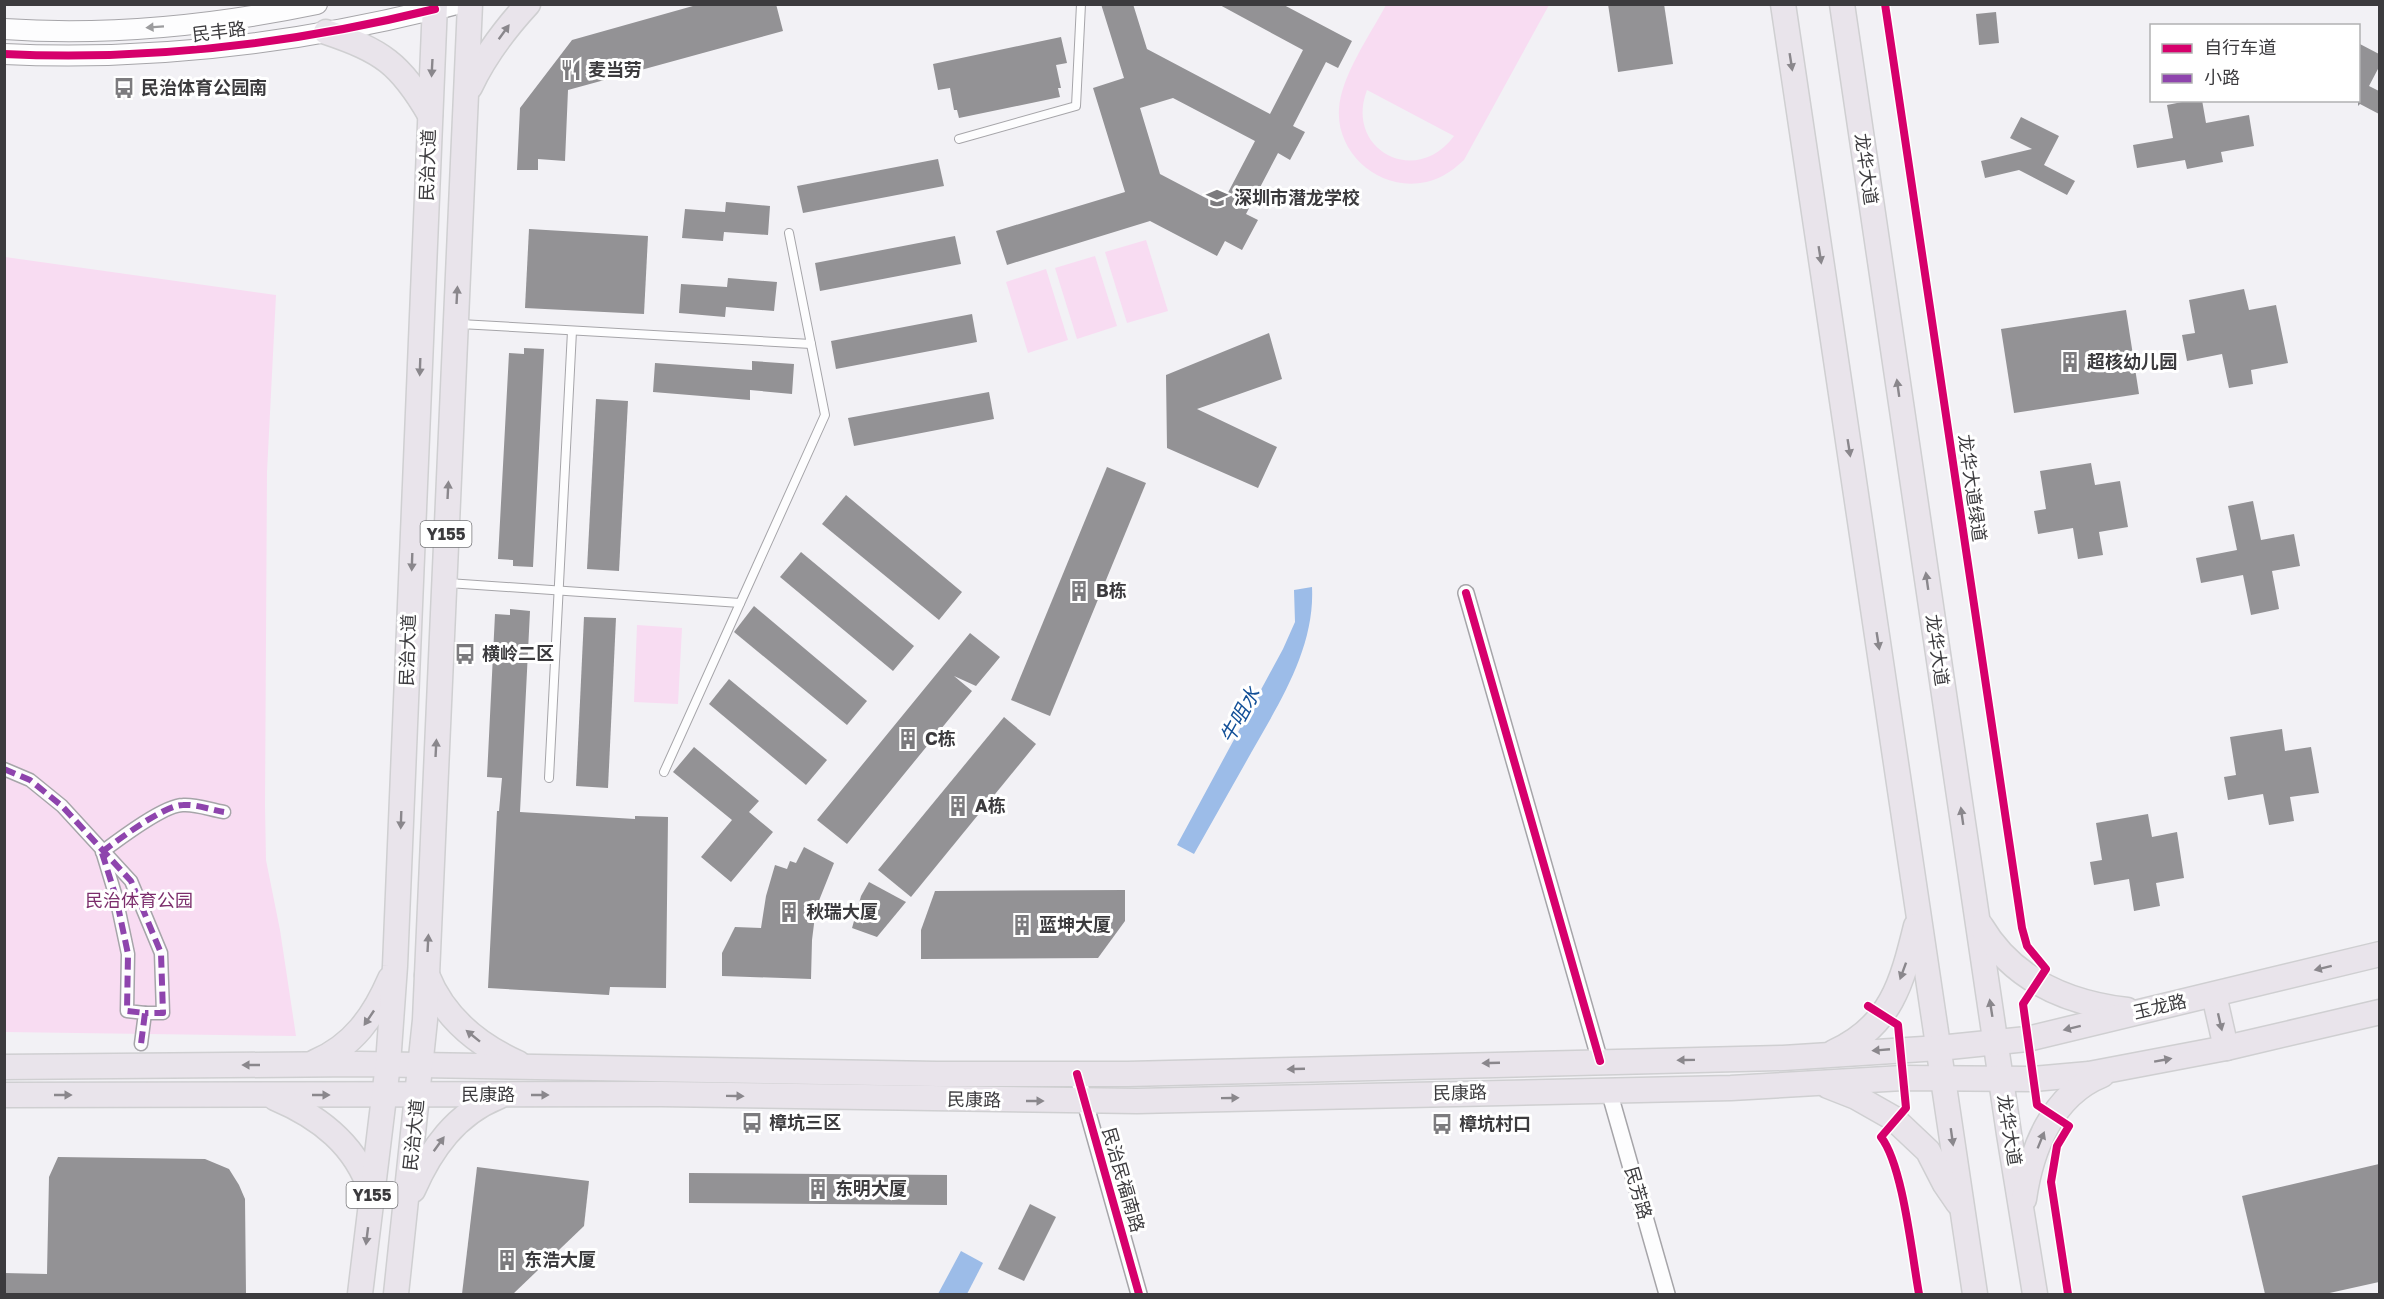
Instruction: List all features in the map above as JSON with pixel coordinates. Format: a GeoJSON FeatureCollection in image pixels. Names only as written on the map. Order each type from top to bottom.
{"type":"FeatureCollection","features":[{"type":"Feature","properties":{"kind":"main road","name":"民治大道"},"geometry":{"type":"LineString","coordinates":[[396,1294],[421,1064],[470,4]]}},
{"type":"Feature","properties":{"kind":"main road"},"geometry":{"type":"LineString","coordinates":[[466,101],[471,85],[490,51],[511,22],[528,4]]}},
{"type":"Feature","properties":{"kind":"main road"},"geometry":{"type":"LineString","coordinates":[[1783,4],[1975,1294]]}},
{"type":"Feature","properties":{"kind":"main road","name":"龙华大道"},"geometry":{"type":"LineString","coordinates":[[1842,4],[2001,1080],[2035,1294]]}},
{"type":"Feature","properties":{"kind":"main road","name":"民治大道"},"geometry":{"type":"LineString","coordinates":[[360,1294],[385,1095],[395,966],[430,115],[441,6]]}},
{"type":"Feature","properties":{"kind":"main road"},"geometry":{"type":"LineString","coordinates":[[326,32],[369,48],[388,59],[413,85],[430,115]]}},
{"type":"Feature","properties":{"kind":"main road"},"geometry":{"type":"LineString","coordinates":[[1827,1055],[1859,1038],[1883,1015],[1905,966],[1919,915]]}},
{"type":"Feature","properties":{"kind":"main road"},"geometry":{"type":"LineString","coordinates":[[1978,920],[1998,951],[2018,970],[2037,983],[2089,1004],[2138,1012]]}},
{"type":"Feature","properties":{"kind":"main road","name":"玉龙路"},"geometry":{"type":"LineString","coordinates":[[1939,1048],[1996,1043],[2046,1035],[2379,954]]}},
{"type":"Feature","properties":{"kind":"main road"},"geometry":{"type":"LineString","coordinates":[[310,1065],[330,1056],[361,1030],[385,990],[395,966]]}},
{"type":"Feature","properties":{"kind":"main road"},"geometry":{"type":"LineString","coordinates":[[426,972],[434,993],[460,1026],[498,1054],[523,1065]]}},
{"type":"Feature","properties":{"kind":"main road"},"geometry":{"type":"LineString","coordinates":[[2214,995],[2226,1048]]}},
{"type":"Feature","properties":{"kind":"main road"},"geometry":{"type":"LineString","coordinates":[[1944,1079],[2047,1078],[2118,1068],[2226,1048],[2379,1012]]}},
{"type":"Feature","properties":{"kind":"main road","name":"民康路"},"geometry":{"type":"LineString","coordinates":[[4,1067],[421,1064],[936,1074],[1077,1074],[1727,1060],[1939,1048]]}},
{"type":"Feature","properties":{"kind":"main road"},"geometry":{"type":"LineString","coordinates":[[122,1066],[122,1095]]}},
{"type":"Feature","properties":{"kind":"main road"},"geometry":{"type":"LineString","coordinates":[[2023,1217],[2024,1197],[2034,1156],[2053,1115],[2076,1091],[2097,1077],[2118,1068]]}},
{"type":"Feature","properties":{"kind":"main road","name":"民康路"},"geometry":{"type":"LineString","coordinates":[[4,1095],[418,1094],[1085,1101],[1731,1088],[1903,1078],[1944,1079]]}},
{"type":"Feature","properties":{"kind":"main road"},"geometry":{"type":"LineString","coordinates":[[1817,1083],[1846,1093],[1893,1118],[1928,1151],[1964,1216]]}},
{"type":"Feature","properties":{"kind":"main road"},"geometry":{"type":"LineString","coordinates":[[268,1095],[293,1106],[337,1135],[354,1154],[366,1174],[372,1195]]}},
{"type":"Feature","properties":{"kind":"main road"},"geometry":{"type":"LineString","coordinates":[[405,1215],[413,1189],[423,1168],[453,1125],[481,1104],[504,1095]]}},
{"type":"Feature","properties":{"kind":"street","name":"民丰路"},"geometry":{"type":"LineString","coordinates":[[4,29],[99,30],[158,27],[230,19],[317,4]]}},
{"type":"Feature","properties":{"kind":"street","name":"民丰路"},"geometry":{"type":"LineString","coordinates":[[4,54],[69,57],[176,53],[326,32],[441,6]]}},
{"type":"Feature","properties":{"kind":"street"},"geometry":{"type":"LineString","coordinates":[[1466,593],[1600,1061]]}},
{"type":"Feature","properties":{"kind":"street"},"geometry":{"type":"LineString","coordinates":[[4,769],[30,780],[62,806],[131,881],[161,953],[163,1013],[127,1011],[128,954],[116,897],[102,852]]}},
{"type":"Feature","properties":{"kind":"street"},"geometry":{"type":"LineString","coordinates":[[102,852],[154,817],[181,804],[224,812]]}},
{"type":"Feature","properties":{"kind":"street"},"geometry":{"type":"LineString","coordinates":[[141,1044],[145,1013]]}},
{"type":"Feature","properties":{"kind":"street","name":"民治民福南路"},"geometry":{"type":"LineString","coordinates":[[1077,1074],[1139,1294]]}},
{"type":"Feature","properties":{"kind":"street","name":"民芳路"},"geometry":{"type":"LineString","coordinates":[[1609,1091],[1668,1294]]}},
{"type":"Feature","properties":{"kind":"lane"},"geometry":{"type":"LineString","coordinates":[[958,139],[1076,106],[1081,4]]}},
{"type":"Feature","properties":{"kind":"lane"},"geometry":{"type":"LineString","coordinates":[[664,772],[825,415],[789,233]]}},
{"type":"Feature","properties":{"kind":"lane"},"geometry":{"type":"LineString","coordinates":[[456,324],[811,344]]}},
{"type":"Feature","properties":{"kind":"lane"},"geometry":{"type":"LineString","coordinates":[[549,778],[572,331]]}},
{"type":"Feature","properties":{"kind":"lane"},"geometry":{"type":"LineString","coordinates":[[444,583],[740,603]]}},
{"type":"Feature","properties":{"kind":"green space"},"geometry":{"type":"Polygon","coordinates":[[[1386,5],[1549,5],[1464,160],[1438,178],[1420,183],[1389,180],[1375,174],[1352,153],[1344,140],[1340,125],[1339,109],[1345,83],[1386,5]],[[1367,90],[1363,111],[1366,130],[1374,145],[1388,155],[1404,160],[1421,159],[1438,151],[1454,136],[1367,90]]]}},
{"type":"Feature","properties":{"kind":"green space"},"geometry":{"type":"Polygon","coordinates":[[[1146,240],[1168,311],[1127,323],[1105,252],[1146,240]]]}},
{"type":"Feature","properties":{"kind":"green space"},"geometry":{"type":"Polygon","coordinates":[[[1095,256],[1117,326],[1077,339],[1055,268],[1095,256]]]}},
{"type":"Feature","properties":{"kind":"green space","name":"民治体育公园"},"geometry":{"type":"Polygon","coordinates":[[[5,257],[276,295],[267,472],[266,860],[280,930],[296,1036],[5,1032],[5,257]]]}},
{"type":"Feature","properties":{"kind":"green space"},"geometry":{"type":"Polygon","coordinates":[[[1046,269],[1068,340],[1028,353],[1006,282],[1046,269]]]}},
{"type":"Feature","properties":{"kind":"green space"},"geometry":{"type":"Polygon","coordinates":[[[637,625],[682,628],[678,704],[634,702],[637,625]]]}},
{"type":"Feature","properties":{"kind":"water"},"geometry":{"type":"Polygon","coordinates":[[[1312,587],[1308,632],[1294,674],[1194,854],[1177,845],[1283,649],[1295,622],[1294,590],[1312,587]]]}},
{"type":"Feature","properties":{"kind":"water"},"geometry":{"type":"Polygon","coordinates":[[[961,1251],[983,1263],[967,1294],[938,1294],[961,1251]]]}},
{"type":"Feature","properties":{"kind":"building"},"geometry":{"type":"Polygon","coordinates":[[[700,4],[776,4],[783,31],[568,90],[565,161],[538,159],[538,170],[517,170],[520,108],[572,40],[700,4]]]}},
{"type":"Feature","properties":{"kind":"building"},"geometry":{"type":"Polygon","coordinates":[[[1101,4],[1133,4],[1147,49],[1270,114],[1303,50],[1218,4],[1282,4],[1352,41],[1338,68],[1326,62],[1293,126],[1305,132],[1290,160],[1278,153],[1246,214],[1258,220],[1242,250],[1225,241],[1217,256],[1150,221],[1007,265],[996,231],[1125,192],[1093,88],[1124,78],[1101,4]],[[1173,98],[1140,108],[1160,174],[1221,206],[1255,141],[1173,98]]]}},
{"type":"Feature","properties":{"kind":"building"},"geometry":{"type":"Polygon","coordinates":[[[1608,4],[1664,4],[1673,64],[1618,72],[1608,4]]]}},
{"type":"Feature","properties":{"kind":"building"},"geometry":{"type":"Polygon","coordinates":[[[1996,12],[1999,43],[1979,45],[1976,14],[1996,12]]]}},
{"type":"Feature","properties":{"kind":"building"},"geometry":{"type":"Polygon","coordinates":[[[1061,37],[1067,63],[1056,65],[1061,88],[1058,88],[1060,97],[959,118],[957,110],[954,110],[950,88],[938,90],[933,64],[1061,37]]]}},
{"type":"Feature","properties":{"kind":"building"},"geometry":{"type":"Polygon","coordinates":[[[2360,44],[2379,54],[2379,67],[2369,86],[2379,91],[2379,114],[2360,104],[2358,106],[2360,102],[2360,44]]]}},
{"type":"Feature","properties":{"kind":"building"},"geometry":{"type":"Polygon","coordinates":[[[2202,102],[2206,123],[2249,115],[2254,146],[2221,152],[2223,162],[2187,169],[2185,160],[2137,168],[2133,145],[2173,138],[2167,105],[2202,102]]]}},
{"type":"Feature","properties":{"kind":"building"},"geometry":{"type":"Polygon","coordinates":[[[2021,117],[2059,136],[2044,165],[2075,181],[2067,195],[2019,170],[1985,178],[1981,161],[2032,149],[2010,138],[2021,117]]]}},
{"type":"Feature","properties":{"kind":"building"},"geometry":{"type":"Polygon","coordinates":[[[938,159],[944,186],[803,213],[797,186],[938,159]]]}},
{"type":"Feature","properties":{"kind":"building"},"geometry":{"type":"Polygon","coordinates":[[[726,202],[770,206],[768,235],[724,232],[723,241],[682,238],[685,209],[725,212],[726,202]]]}},
{"type":"Feature","properties":{"kind":"building"},"geometry":{"type":"Polygon","coordinates":[[[529,229],[648,236],[644,314],[525,308],[529,229]]]}},
{"type":"Feature","properties":{"kind":"building"},"geometry":{"type":"Polygon","coordinates":[[[955,236],[961,264],[820,291],[815,263],[955,236]]]}},
{"type":"Feature","properties":{"kind":"building"},"geometry":{"type":"Polygon","coordinates":[[[728,278],[777,282],[774,311],[726,307],[725,317],[679,313],[681,284],[727,287],[728,278]]]}},
{"type":"Feature","properties":{"kind":"building"},"geometry":{"type":"Polygon","coordinates":[[[2244,289],[2249,310],[2276,305],[2288,363],[2251,370],[2253,384],[2229,388],[2222,354],[2187,361],[2182,335],[2195,333],[2189,300],[2244,289]]]}},
{"type":"Feature","properties":{"kind":"building","name":"超核幼儿园"},"geometry":{"type":"Polygon","coordinates":[[[2126,310],[2139,394],[2014,413],[2001,329],[2126,310]]]}},
{"type":"Feature","properties":{"kind":"building"},"geometry":{"type":"Polygon","coordinates":[[[972,314],[977,342],[836,369],[831,341],[972,314]]]}},
{"type":"Feature","properties":{"kind":"building"},"geometry":{"type":"Polygon","coordinates":[[[1269,333],[1282,379],[1197,409],[1277,447],[1258,488],[1167,448],[1166,375],[1269,333]]]}},
{"type":"Feature","properties":{"kind":"building"},"geometry":{"type":"Polygon","coordinates":[[[524,348],[544,349],[533,567],[513,566],[513,560],[498,559],[509,353],[524,354],[524,348]]]}},
{"type":"Feature","properties":{"kind":"building"},"geometry":{"type":"Polygon","coordinates":[[[752,361],[794,364],[792,394],[750,390],[750,400],[653,392],[655,363],[752,370],[752,361]]]}},
{"type":"Feature","properties":{"kind":"building"},"geometry":{"type":"Polygon","coordinates":[[[989,392],[994,419],[854,446],[848,418],[989,392]]]}},
{"type":"Feature","properties":{"kind":"building"},"geometry":{"type":"Polygon","coordinates":[[[596,399],[628,401],[619,571],[587,569],[596,399]]]}},
{"type":"Feature","properties":{"kind":"building"},"geometry":{"type":"Polygon","coordinates":[[[2091,463],[2095,485],[2120,481],[2128,527],[2099,532],[2103,555],[2078,559],[2073,528],[2038,534],[2034,511],[2046,509],[2040,471],[2091,463]]]}},
{"type":"Feature","properties":{"kind":"building","name":"B栋"},"geometry":{"type":"Polygon","coordinates":[[[1107,467],[1146,483],[1050,716],[1011,700],[1107,467]]]}},
{"type":"Feature","properties":{"kind":"building"},"geometry":{"type":"Polygon","coordinates":[[[846,495],[962,592],[939,620],[822,524],[846,495]]]}},
{"type":"Feature","properties":{"kind":"building"},"geometry":{"type":"Polygon","coordinates":[[[2253,501],[2261,540],[2294,534],[2300,566],[2272,571],[2279,609],[2251,615],[2243,575],[2201,583],[2196,558],[2237,550],[2228,506],[2253,501]]]}},
{"type":"Feature","properties":{"kind":"building"},"geometry":{"type":"Polygon","coordinates":[[[801,552],[914,646],[893,671],[780,577],[801,552]]]}},
{"type":"Feature","properties":{"kind":"building"},"geometry":{"type":"Polygon","coordinates":[[[754,606],[867,701],[847,725],[734,632],[754,606]]]}},
{"type":"Feature","properties":{"kind":"building"},"geometry":{"type":"Polygon","coordinates":[[[510,609],[530,611],[520,812],[635,819],[635,816],[668,817],[666,988],[610,987],[609,995],[488,988],[497,811],[499,811],[502,778],[487,777],[495,614],[510,615],[510,609]]]}},
{"type":"Feature","properties":{"kind":"building"},"geometry":{"type":"Polygon","coordinates":[[[584,617],[616,618],[608,788],[576,786],[584,617]]]}},
{"type":"Feature","properties":{"kind":"building","name":"C栋"},"geometry":{"type":"Polygon","coordinates":[[[970,633],[1000,657],[976,686],[954,676],[972,691],[847,844],[817,820],[970,633]]]}},
{"type":"Feature","properties":{"kind":"building"},"geometry":{"type":"Polygon","coordinates":[[[729,679],[827,760],[806,785],[709,704],[729,679]]]}},
{"type":"Feature","properties":{"kind":"building","name":"A栋"},"geometry":{"type":"Polygon","coordinates":[[[1004,717],[1036,744],[911,897],[878,870],[1004,717]]]}},
{"type":"Feature","properties":{"kind":"building"},"geometry":{"type":"Polygon","coordinates":[[[2282,729],[2285,751],[2311,747],[2319,793],[2290,797],[2294,821],[2269,825],[2263,794],[2228,800],[2224,777],[2236,775],[2230,737],[2282,729]]]}},
{"type":"Feature","properties":{"kind":"building"},"geometry":{"type":"Polygon","coordinates":[[[694,747],[759,801],[749,812],[773,832],[731,882],[701,857],[732,820],[673,772],[694,747]]]}},
{"type":"Feature","properties":{"kind":"building"},"geometry":{"type":"Polygon","coordinates":[[[2148,814],[2152,837],[2177,832],[2184,878],[2156,883],[2160,906],[2134,911],[2129,879],[2094,885],[2090,862],[2102,860],[2096,823],[2148,814]]]}},
{"type":"Feature","properties":{"kind":"building","name":"秋瑞大厦"},"geometry":{"type":"Polygon","coordinates":[[[804,847],[834,863],[816,908],[811,979],[722,976],[722,953],[735,927],[761,928],[766,896],[775,865],[787,869],[790,861],[796,863],[804,847]]]}},
{"type":"Feature","properties":{"kind":"building"},"geometry":{"type":"Polygon","coordinates":[[[869,882],[906,902],[877,937],[852,928],[861,896],[869,882]]]}},
{"type":"Feature","properties":{"kind":"building","name":"蓝坤大厦"},"geometry":{"type":"Polygon","coordinates":[[[1125,890],[1125,921],[1098,958],[921,959],[921,930],[935,891],[1125,890]]]}},
{"type":"Feature","properties":{"kind":"building"},"geometry":{"type":"Polygon","coordinates":[[[58,1157],[205,1159],[229,1169],[245,1199],[246,1294],[4,1294],[4,1273],[47,1274],[49,1177],[58,1157]]]}},
{"type":"Feature","properties":{"kind":"building"},"geometry":{"type":"Polygon","coordinates":[[[2379,1164],[2379,1282],[2325,1294],[2265,1294],[2242,1196],[2379,1164]]]}},
{"type":"Feature","properties":{"kind":"building","name":"东浩大厦"},"geometry":{"type":"Polygon","coordinates":[[[477,1167],[589,1181],[584,1226],[513,1294],[462,1294],[477,1167]]]}},
{"type":"Feature","properties":{"kind":"building","name":"东明大厦"},"geometry":{"type":"Polygon","coordinates":[[[689,1173],[947,1175],[947,1205],[689,1203],[689,1173]]]}},
{"type":"Feature","properties":{"kind":"building"},"geometry":{"type":"Polygon","coordinates":[[[1030,1204],[1056,1217],[1024,1281],[998,1269],[1030,1204]]]}},
{"type":"Feature","properties":{"kind":"marked path"},"geometry":{"type":"LineString","coordinates":[[4,769],[30,780],[62,806],[131,881],[161,953],[163,1013],[145,1013]]}},
{"type":"Feature","properties":{"kind":"marked path"},"geometry":{"type":"LineString","coordinates":[[102,852],[141,824],[175,807],[193,805],[224,812]]}},
{"type":"Feature","properties":{"kind":"marked path"},"geometry":{"type":"LineString","coordinates":[[102,853],[116,897],[128,954],[127,1011],[145,1013],[141,1044]]}},
{"type":"Feature","properties":{"kind":"cycle path","name":"龙华大道绿道"},"geometry":{"type":"LineString","coordinates":[[1885,4],[2022,928],[2027,946],[2046,969],[2023,1004],[2037,1105],[2069,1126],[2057,1146],[2051,1182],[2068,1294]]}},
{"type":"Feature","properties":{"kind":"cycle path"},"geometry":{"type":"LineString","coordinates":[[4,54],[113,55],[221,47],[328,32],[435,9]]}},
{"type":"Feature","properties":{"kind":"cycle path"},"geometry":{"type":"LineString","coordinates":[[1466,593],[1600,1061]]}},
{"type":"Feature","properties":{"kind":"cycle path"},"geometry":{"type":"LineString","coordinates":[[1868,1006],[1898,1025],[1906,1108],[1881,1137],[1889,1150],[1901,1189],[1919,1294]]}},
{"type":"Feature","properties":{"kind":"cycle path"},"geometry":{"type":"LineString","coordinates":[[1077,1074],[1139,1294]]}},
{"type":"Feature","properties":{"kind":"place","name":"麦当劳"},"geometry":{"type":"Point","coordinates":[571,70]}},
{"type":"Feature","properties":{"kind":"place","name":"民治体育公园南"},"geometry":{"type":"Point","coordinates":[124,88]}},
{"type":"Feature","properties":{"kind":"place","name":"深圳市潜龙学校"},"geometry":{"type":"Point","coordinates":[1217,198]}},
{"type":"Feature","properties":{"kind":"place","name":"超核幼儿园"},"geometry":{"type":"Point","coordinates":[2070,362]}},
{"type":"Feature","properties":{"kind":"place","name":"B栋"},"geometry":{"type":"Point","coordinates":[1079,591]}},
{"type":"Feature","properties":{"kind":"place","name":"横岭二区"},"geometry":{"type":"Point","coordinates":[465,654]}},
{"type":"Feature","properties":{"kind":"place","name":"C栋"},"geometry":{"type":"Point","coordinates":[908,739]}},
{"type":"Feature","properties":{"kind":"place","name":"A栋"},"geometry":{"type":"Point","coordinates":[958,806]}},
{"type":"Feature","properties":{"kind":"place","name":"秋瑞大厦"},"geometry":{"type":"Point","coordinates":[789,912]}},
{"type":"Feature","properties":{"kind":"place","name":"蓝坤大厦"},"geometry":{"type":"Point","coordinates":[1022,925]}},
{"type":"Feature","properties":{"kind":"place","name":"樟坑三区"},"geometry":{"type":"Point","coordinates":[752,1123]}},
{"type":"Feature","properties":{"kind":"place","name":"樟坑村口"},"geometry":{"type":"Point","coordinates":[1442,1124]}},
{"type":"Feature","properties":{"kind":"place","name":"东明大厦"},"geometry":{"type":"Point","coordinates":[818,1189]}},
{"type":"Feature","properties":{"kind":"place","name":"东浩大厦"},"geometry":{"type":"Point","coordinates":[507,1260]}},
{"type":"Feature","properties":{"kind":"water label","name":"牛咀水"},"geometry":{"type":"Point","coordinates":[1240,715]}}]}
